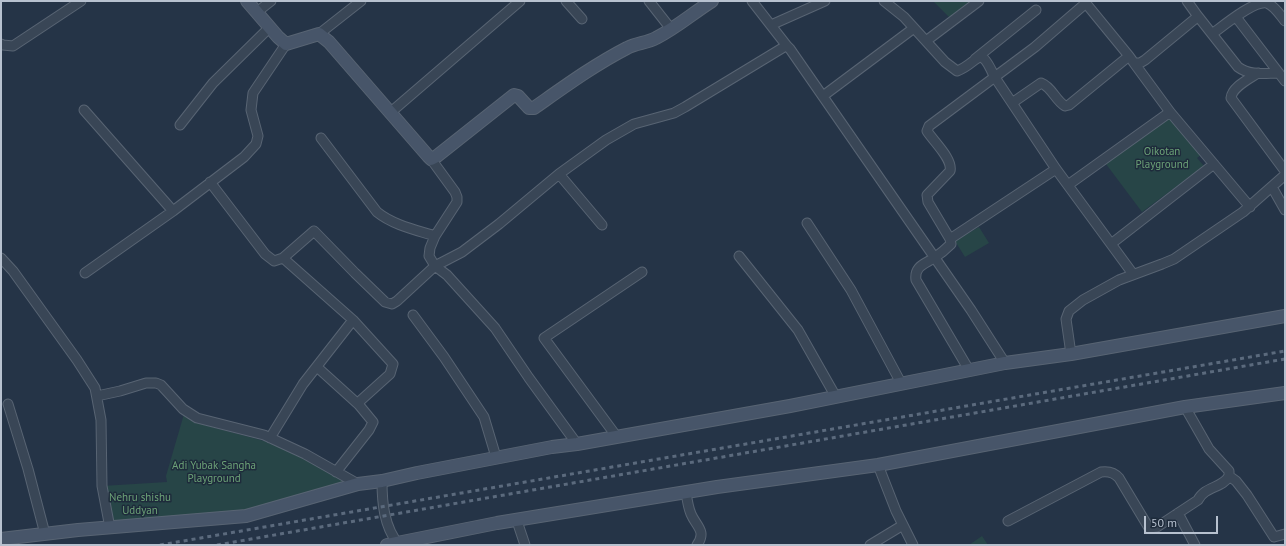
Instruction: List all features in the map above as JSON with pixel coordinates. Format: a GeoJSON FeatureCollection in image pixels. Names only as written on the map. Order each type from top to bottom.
{"type":"FeatureCollection","features":[{"type":"Feature","properties":{"kind":"street"},"geometry":{"type":"LineString","coordinates":[[1,44],[13,46],[81,1]]}},
{"type":"Feature","properties":{"kind":"street"},"geometry":{"type":"LineString","coordinates":[[247,1],[278,37],[286,44]]}},
{"type":"Feature","properties":{"kind":"street"},"geometry":{"type":"LineString","coordinates":[[257,12],[271,1]]}},
{"type":"Feature","properties":{"kind":"street"},"geometry":{"type":"LineString","coordinates":[[85,273],[173,211],[244,156],[256,144],[258,136],[251,110],[253,93],[286,44],[319,34],[361,1]]}},
{"type":"Feature","properties":{"kind":"street"},"geometry":{"type":"LineString","coordinates":[[391,112],[520,1]]}},
{"type":"Feature","properties":{"kind":"street"},"geometry":{"type":"LineString","coordinates":[[566,1],[582,19]]}},
{"type":"Feature","properties":{"kind":"street"},"geometry":{"type":"LineString","coordinates":[[649,1],[671,29]]}},
{"type":"Feature","properties":{"kind":"street"},"geometry":{"type":"LineString","coordinates":[[752,1],[790,48],[971,310],[1005,363]]}},
{"type":"Feature","properties":{"kind":"street"},"geometry":{"type":"LineString","coordinates":[[771,25],[825,1]]}},
{"type":"Feature","properties":{"kind":"street"},"geometry":{"type":"LineString","coordinates":[[884,1],[904,17],[945,62],[957,71],[975,59],[1036,10]]}},
{"type":"Feature","properties":{"kind":"street"},"geometry":{"type":"LineString","coordinates":[[926,41],[979,1]]}},
{"type":"Feature","properties":{"kind":"street"},"geometry":{"type":"LineString","coordinates":[[1187,1],[1238,66],[1248,73],[1279,74]]}},
{"type":"Feature","properties":{"kind":"street"},"geometry":{"type":"LineString","coordinates":[[432,158],[437,156],[514,95],[518,96],[529,108],[534,108],[604,61],[629,47],[654,39],[671,29],[706,2]]}},
{"type":"Feature","properties":{"kind":"street"},"geometry":{"type":"LineString","coordinates":[[969,370],[916,280],[917,270],[921,265],[934,258],[951,244],[950,239],[928,202],[927,195],[950,171],[952,166],[927,131],[929,126],[994,76],[1035,47],[1085,2],[1132,59],[1170,112],[1250,207]]}},
{"type":"Feature","properties":{"kind":"street"},"geometry":{"type":"LineString","coordinates":[[1212,34],[1250,7],[1259,3],[1265,3],[1274,9],[1285,21]]}},
{"type":"Feature","properties":{"kind":"street"},"geometry":{"type":"LineString","coordinates":[[1132,59],[1140,63],[1145,60],[1197,15]]}},
{"type":"Feature","properties":{"kind":"street"},"geometry":{"type":"LineString","coordinates":[[1236,17],[1285,81]]}},
{"type":"Feature","properties":{"kind":"street"},"geometry":{"type":"LineString","coordinates":[[180,125],[213,84],[270,27]]}},
{"type":"Feature","properties":{"kind":"street"},"geometry":{"type":"LineString","coordinates":[[823,96],[914,28]]}},
{"type":"Feature","properties":{"kind":"street"},"geometry":{"type":"LineString","coordinates":[[319,34],[329,42],[428,156],[432,158],[455,192],[457,202],[435,236],[430,248],[429,256],[435,266],[453,281],[495,328],[577,444]]}},
{"type":"Feature","properties":{"kind":"street"},"geometry":{"type":"LineString","coordinates":[[210,182],[265,254],[274,261],[283,258],[314,231],[350,269],[385,302],[392,304],[435,266],[462,252],[499,224],[559,174],[606,140],[634,124],[674,113],[788,46]]}},
{"type":"Feature","properties":{"kind":"street"},"geometry":{"type":"LineString","coordinates":[[975,59],[979,57],[984,58],[988,62],[994,76],[1056,169],[1133,274]]}},
{"type":"Feature","properties":{"kind":"street"},"geometry":{"type":"LineString","coordinates":[[1012,103],[1041,83],[1049,88],[1061,103],[1065,106],[1069,105],[1132,59]]}},
{"type":"Feature","properties":{"kind":"street"},"geometry":{"type":"LineString","coordinates":[[1258,73],[1235,90],[1231,94],[1231,98],[1285,171]]}},
{"type":"Feature","properties":{"kind":"street"},"geometry":{"type":"LineString","coordinates":[[84,110],[173,211]]}},
{"type":"Feature","properties":{"kind":"street"},"geometry":{"type":"LineString","coordinates":[[1068,185],[1170,112]]}},
{"type":"Feature","properties":{"kind":"street"},"geometry":{"type":"LineString","coordinates":[[321,138],[377,212],[395,223],[435,236]]}},
{"type":"Feature","properties":{"kind":"street"},"geometry":{"type":"LineString","coordinates":[[1111,244],[1214,164]]}},
{"type":"Feature","properties":{"kind":"street"},"geometry":{"type":"LineString","coordinates":[[950,239],[1056,169]]}},
{"type":"Feature","properties":{"kind":"street"},"geometry":{"type":"LineString","coordinates":[[559,174],[602,225]]}},
{"type":"Feature","properties":{"kind":"street"},"geometry":{"type":"LineString","coordinates":[[1071,354],[1066,319],[1069,310],[1083,300],[1119,280],[1174,259],[1250,207],[1285,175]]}},
{"type":"Feature","properties":{"kind":"street"},"geometry":{"type":"LineString","coordinates":[[1272,187],[1285,210]]}},
{"type":"Feature","properties":{"kind":"street"},"geometry":{"type":"LineString","coordinates":[[807,224],[851,290],[901,383]]}},
{"type":"Feature","properties":{"kind":"street"},"geometry":{"type":"LineString","coordinates":[[739,256],[798,330],[836,397]]}},
{"type":"Feature","properties":{"kind":"street"},"geometry":{"type":"LineString","coordinates":[[1,258],[13,271],[77,360],[95,388],[101,420],[102,486],[110,528]]}},
{"type":"Feature","properties":{"kind":"street"},"geometry":{"type":"LineString","coordinates":[[283,258],[353,320],[393,364],[390,374],[363,397],[359,405]]}},
{"type":"Feature","properties":{"kind":"street"},"geometry":{"type":"LineString","coordinates":[[617,437],[544,338],[642,272]]}},
{"type":"Feature","properties":{"kind":"street"},"geometry":{"type":"LineString","coordinates":[[412,315],[444,357],[484,417],[496,458]]}},
{"type":"Feature","properties":{"kind":"street"},"geometry":{"type":"LineString","coordinates":[[1,538],[246,516],[358,484],[382,481],[417,472],[836,397],[1005,363],[1071,354],[1285,316]]}},
{"type":"Feature","properties":{"kind":"street"},"geometry":{"type":"LineString","coordinates":[[270,438],[303,384],[353,320]]}},
{"type":"Feature","properties":{"kind":"street"},"geometry":{"type":"LineString","coordinates":[[317,367],[359,405],[373,422],[369,430],[336,472]]}},
{"type":"Feature","properties":{"kind":"street"},"geometry":{"type":"LineString","coordinates":[[97,396],[146,383],[156,383],[161,385],[183,409],[197,418],[264,435],[305,454],[358,484]]}},
{"type":"Feature","properties":{"kind":"street"},"geometry":{"type":"LineString","coordinates":[[382,481],[384,511],[394,544],[517,520],[686,492],[878,465],[1185,407],[1285,394]]}},
{"type":"Feature","properties":{"kind":"street"},"geometry":{"type":"LineString","coordinates":[[8,404],[28,469],[45,534]]}},
{"type":"Feature","properties":{"kind":"street"},"geometry":{"type":"LineString","coordinates":[[1185,407],[1209,448],[1228,471],[1229,476],[1236,481],[1248,495],[1275,541],[1278,536],[1285,534]]}},
{"type":"Feature","properties":{"kind":"street"},"geometry":{"type":"LineString","coordinates":[[878,465],[913,545]]}},
{"type":"Feature","properties":{"kind":"street"},"geometry":{"type":"LineString","coordinates":[[1008,521],[1101,472],[1106,471],[1115,474],[1119,478],[1149,528],[1157,527],[1198,500],[1201,494],[1227,480],[1229,476]]}},
{"type":"Feature","properties":{"kind":"street"},"geometry":{"type":"LineString","coordinates":[[686,492],[690,512],[701,534],[701,539],[697,545]]}},
{"type":"Feature","properties":{"kind":"street"},"geometry":{"type":"LineString","coordinates":[[1178,513],[1195,545]]}},
{"type":"Feature","properties":{"kind":"street"},"geometry":{"type":"LineString","coordinates":[[517,520],[525,545]]}},
{"type":"Feature","properties":{"kind":"street"},"geometry":{"type":"LineString","coordinates":[[870,545],[903,525]]}},
{"type":"Feature","properties":{"kind":"green space"},"geometry":{"type":"Polygon","coordinates":[[[933,1],[983,1],[954,22],[933,1]]]}},
{"type":"Feature","properties":{"kind":"green space","name":"Oikotan Playground"},"geometry":{"type":"Polygon","coordinates":[[[1175,110],[1208,150],[1197,158],[1204,166],[1142,212],[1106,164],[1175,110]]]}},
{"type":"Feature","properties":{"kind":"green space"},"geometry":{"type":"Polygon","coordinates":[[[979,227],[989,243],[965,257],[955,241],[979,227]]]}},
{"type":"Feature","properties":{"kind":"green space","name":"Adi Yubak Sangha Playground"},"geometry":{"type":"Polygon","coordinates":[[[184,414],[197,423],[268,442],[305,456],[352,483],[264,509],[110,528],[102,486],[167,482],[166,476],[184,414]]]}},
{"type":"Feature","properties":{"kind":"green space"},"geometry":{"type":"Polygon","coordinates":[[[982,536],[988,545],[969,545],[982,536]]]}},
{"type":"Feature","properties":{"kind":"railway"},"geometry":{"type":"LineString","coordinates":[[160,545],[1285,351]]}},
{"type":"Feature","properties":{"kind":"railway"},"geometry":{"type":"LineString","coordinates":[[217,545],[1285,359]]}},
{"type":"Feature","properties":{"kind":"park label","name":"Nehru shishu Uddyan"},"geometry":{"type":"Point","coordinates":[140,504]}}]}
